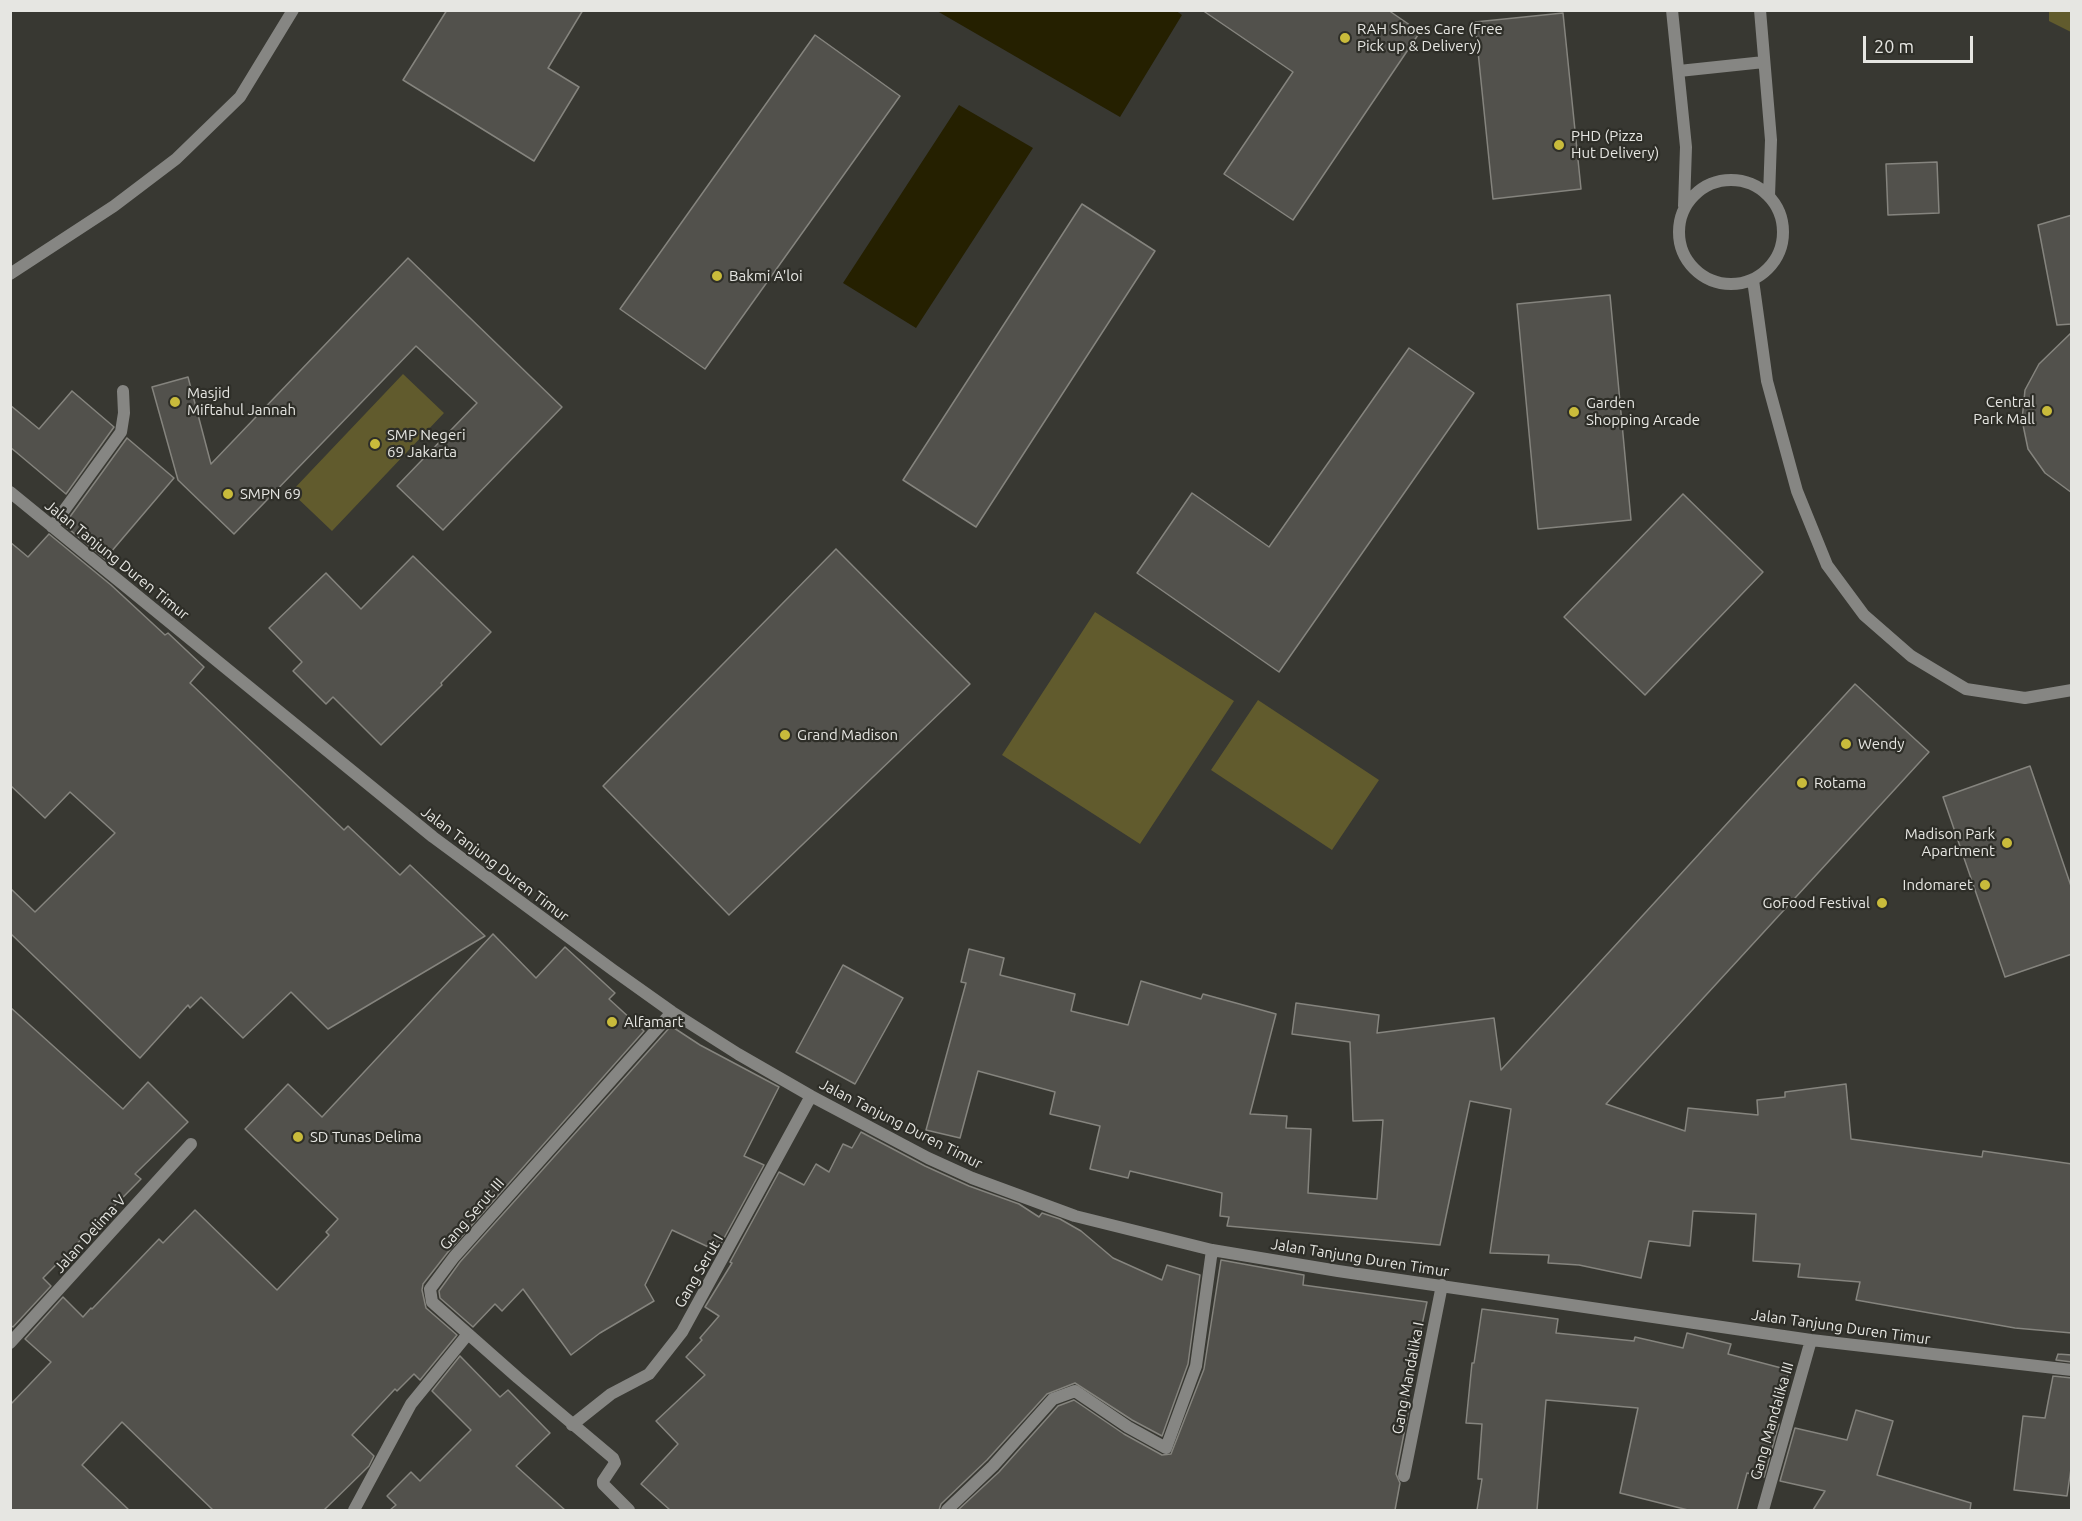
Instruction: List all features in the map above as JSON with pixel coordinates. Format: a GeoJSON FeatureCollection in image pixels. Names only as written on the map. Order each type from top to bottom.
{"type":"FeatureCollection","features":[{"type":"Feature","properties":{"kind":"street"},"geometry":{"type":"LineString","coordinates":[[10,274],[114,206],[176,159],[240,97],[293,10]]}},
{"type":"Feature","properties":{"kind":"street"},"geometry":{"type":"LineString","coordinates":[[1672,10],[1686,147],[1684,206],[1678,222],[1678,239],[1682,254],[1692,268],[1705,278],[1721,284],[1737,284],[1753,280],[1777,257],[1782,242],[1783,225],[1779,209],[1757,186],[1741,180],[1724,180],[1708,184],[1695,193],[1684,206]]}},
{"type":"Feature","properties":{"kind":"street"},"geometry":{"type":"LineString","coordinates":[[1760,10],[1771,140],[1769,196]]}},
{"type":"Feature","properties":{"kind":"street"},"geometry":{"type":"LineString","coordinates":[[1679,71],[1764,62]]}},
{"type":"Feature","properties":{"kind":"street"},"geometry":{"type":"LineString","coordinates":[[1753,280],[1767,381],[1797,491],[1827,565],[1864,615],[1911,656],[1966,689],[2025,698],[2072,690]]}},
{"type":"Feature","properties":{"kind":"street"},"geometry":{"type":"LineString","coordinates":[[52,527],[121,432],[123,391]]}},
{"type":"Feature","properties":{"kind":"street","name":"Jalan Tanjung Duren Timur"},"geometry":{"type":"LineString","coordinates":[[10,492],[433,837],[672,1012],[738,1054],[928,1158],[1074,1216],[1212,1250],[1338,1271],[1810,1340],[2072,1370]]}},
{"type":"Feature","properties":{"kind":"street","name":"Gang Serut III"},"geometry":{"type":"LineString","coordinates":[[629,1510],[603,1484],[615,1463],[613,1458],[432,1302],[430,1289],[454,1257],[672,1012]]}},
{"type":"Feature","properties":{"kind":"street","name":"Gang Serut I"},"geometry":{"type":"LineString","coordinates":[[572,1425],[611,1394],[649,1374],[681,1332],[812,1096]]}},
{"type":"Feature","properties":{"kind":"street","name":"Jalan Delima V"},"geometry":{"type":"LineString","coordinates":[[10,1343],[191,1144]]}},
{"type":"Feature","properties":{"kind":"street"},"geometry":{"type":"LineString","coordinates":[[947,1510],[993,1466],[1053,1399],[1075,1391],[1128,1427],[1166,1448],[1196,1366],[1212,1250]]}},
{"type":"Feature","properties":{"kind":"street","name":"Gang Mandalika I"},"geometry":{"type":"LineString","coordinates":[[1404,1476],[1442,1285]]}},
{"type":"Feature","properties":{"kind":"street"},"geometry":{"type":"LineString","coordinates":[[354,1510],[411,1404],[468,1334]]}},
{"type":"Feature","properties":{"kind":"street","name":"Gang Mandalika III"},"geometry":{"type":"LineString","coordinates":[[1763,1510],[1810,1340]]}},
{"type":"Feature","properties":{"kind":"shaded area"},"geometry":{"type":"Polygon","coordinates":[[[1175,10],[1182,15],[1120,117],[937,11],[1175,10]]]}},
{"type":"Feature","properties":{"kind":"shaded area"},"geometry":{"type":"Polygon","coordinates":[[[2049,11],[2071,11],[2071,32],[2049,21],[2049,11]]]}},
{"type":"Feature","properties":{"kind":"shaded area"},"geometry":{"type":"Polygon","coordinates":[[[959,105],[1033,148],[916,328],[843,283],[959,105]]]}},
{"type":"Feature","properties":{"kind":"shaded area"},"geometry":{"type":"Polygon","coordinates":[[[403,374],[444,413],[332,531],[291,492],[403,374]]]}},
{"type":"Feature","properties":{"kind":"shaded area"},"geometry":{"type":"Polygon","coordinates":[[[1095,612],[1234,701],[1140,844],[1002,755],[1095,612]]]}},
{"type":"Feature","properties":{"kind":"shaded area"},"geometry":{"type":"Polygon","coordinates":[[[1258,700],[1379,780],[1332,850],[1211,770],[1258,700]]]}},
{"type":"Feature","properties":{"kind":"building"},"geometry":{"type":"Polygon","coordinates":[[[447,10],[583,10],[548,68],[579,87],[534,161],[403,80],[447,10]]]}},
{"type":"Feature","properties":{"kind":"building"},"geometry":{"type":"Polygon","coordinates":[[[1202,10],[1388,10],[1420,32],[1293,220],[1224,174],[1293,72],[1202,10]]]}},
{"type":"Feature","properties":{"kind":"building"},"geometry":{"type":"Polygon","coordinates":[[[1563,13],[1581,189],[1493,199],[1475,22],[1563,13]]]}},
{"type":"Feature","properties":{"kind":"building"},"geometry":{"type":"Polygon","coordinates":[[[815,35],[900,96],[705,369],[620,309],[815,35]]]}},
{"type":"Feature","properties":{"kind":"building"},"geometry":{"type":"Polygon","coordinates":[[[1937,162],[1939,213],[1888,215],[1886,164],[1937,162]]]}},
{"type":"Feature","properties":{"kind":"building"},"geometry":{"type":"Polygon","coordinates":[[[1082,204],[1155,251],[976,527],[903,480],[1082,204]]]}},
{"type":"Feature","properties":{"kind":"building"},"geometry":{"type":"Polygon","coordinates":[[[2072,215],[2072,324],[2057,325],[2038,225],[2072,215]]]}},
{"type":"Feature","properties":{"kind":"building"},"geometry":{"type":"Polygon","coordinates":[[[408,258],[562,407],[443,530],[397,486],[477,403],[416,346],[234,534],[178,480],[152,387],[188,377],[211,464],[408,258]]]}},
{"type":"Feature","properties":{"kind":"building","name":"Garden Shopping Arcade"},"geometry":{"type":"Polygon","coordinates":[[[1610,295],[1631,520],[1538,529],[1517,304],[1610,295]]]}},
{"type":"Feature","properties":{"kind":"building","name":"Central Park Mall"},"geometry":{"type":"Polygon","coordinates":[[[2072,332],[2072,493],[2045,473],[2028,449],[2022,420],[2025,390],[2039,364],[2072,332]]]}},
{"type":"Feature","properties":{"kind":"building"},"geometry":{"type":"Polygon","coordinates":[[[1409,348],[1474,393],[1279,672],[1137,573],[1192,493],[1269,547],[1409,348]]]}},
{"type":"Feature","properties":{"kind":"building"},"geometry":{"type":"Polygon","coordinates":[[[72,391],[114,427],[66,494],[10,447],[10,405],[39,429],[72,391]]]}},
{"type":"Feature","properties":{"kind":"building"},"geometry":{"type":"Polygon","coordinates":[[[127,438],[174,478],[105,559],[64,525],[127,438]]]}},
{"type":"Feature","properties":{"kind":"building"},"geometry":{"type":"Polygon","coordinates":[[[1683,494],[1763,572],[1645,695],[1564,617],[1683,494]]]}},
{"type":"Feature","properties":{"kind":"building"},"geometry":{"type":"Polygon","coordinates":[[[49,534],[111,585],[165,635],[168,633],[204,667],[190,683],[344,830],[348,826],[400,875],[410,865],[485,936],[328,1029],[291,992],[243,1038],[201,997],[190,1008],[188,1005],[140,1058],[10,933],[10,888],[35,912],[115,833],[70,792],[45,818],[10,785],[10,542],[28,557],[49,534]]]}},
{"type":"Feature","properties":{"kind":"building","name":"Grand Madison"},"geometry":{"type":"Polygon","coordinates":[[[836,549],[970,684],[729,915],[603,786],[836,549]]]}},
{"type":"Feature","properties":{"kind":"building"},"geometry":{"type":"Polygon","coordinates":[[[413,556],[491,632],[441,683],[442,685],[381,745],[333,697],[326,704],[293,671],[302,662],[269,628],[326,573],[361,609],[413,556]]]}},
{"type":"Feature","properties":{"kind":"building"},"geometry":{"type":"Polygon","coordinates":[[[1855,684],[1929,752],[1606,1104],[1685,1131],[1688,1108],[1758,1115],[1757,1100],[1785,1097],[1785,1092],[1846,1084],[1851,1139],[1982,1157],[1983,1151],[2072,1164],[2072,1333],[2015,1328],[1856,1300],[1860,1282],[1798,1277],[1800,1264],[1753,1261],[1756,1214],[1693,1211],[1690,1246],[1649,1241],[1641,1278],[1579,1265],[1548,1263],[1549,1255],[1490,1253],[1511,1109],[1470,1101],[1440,1245],[1227,1226],[1229,1217],[1220,1216],[1222,1193],[1130,1171],[1128,1178],[1090,1169],[1100,1126],[1050,1114],[1055,1092],[978,1071],[960,1138],[926,1130],[966,983],[961,982],[969,949],[1004,958],[1000,975],[1075,994],[1071,1011],[1128,1025],[1141,981],[1201,999],[1203,994],[1276,1014],[1250,1114],[1287,1116],[1286,1128],[1311,1129],[1308,1193],[1377,1199],[1383,1120],[1353,1121],[1350,1042],[1292,1034],[1296,1003],[1379,1015],[1377,1033],[1494,1018],[1501,1070],[1855,684]]]}},
{"type":"Feature","properties":{"kind":"building","name":"Madison Park Apartment"},"geometry":{"type":"Polygon","coordinates":[[[2030,766],[2072,889],[2072,954],[2005,977],[1943,797],[2030,766]]]}},
{"type":"Feature","properties":{"kind":"building"},"geometry":{"type":"Polygon","coordinates":[[[493,934],[536,978],[565,947],[615,993],[609,999],[644,1031],[448,1252],[423,1284],[426,1308],[457,1335],[420,1380],[414,1374],[397,1391],[395,1389],[352,1435],[374,1456],[369,1466],[324,1510],[213,1510],[122,1422],[82,1465],[129,1510],[10,1510],[10,1405],[51,1362],[25,1339],[63,1297],[83,1317],[159,1239],[163,1243],[195,1210],[277,1290],[329,1235],[326,1232],[338,1219],[245,1129],[288,1084],[322,1117],[493,934]]]}},
{"type":"Feature","properties":{"kind":"building"},"geometry":{"type":"Polygon","coordinates":[[[843,965],[903,998],[855,1084],[796,1052],[843,965]]]}},
{"type":"Feature","properties":{"kind":"building"},"geometry":{"type":"Polygon","coordinates":[[[10,1007],[123,1109],[148,1082],[188,1122],[135,1174],[141,1179],[43,1278],[51,1286],[13,1327],[10,1325],[10,1007]]]}},
{"type":"Feature","properties":{"kind":"building"},"geometry":{"type":"Polygon","coordinates":[[[671,1026],[700,1045],[779,1087],[744,1156],[764,1165],[717,1251],[672,1230],[645,1285],[654,1301],[600,1333],[571,1355],[523,1289],[502,1311],[495,1304],[473,1327],[440,1298],[439,1291],[460,1262],[671,1026]]]}},
{"type":"Feature","properties":{"kind":"building"},"geometry":{"type":"Polygon","coordinates":[[[861,1132],[925,1166],[969,1186],[1019,1204],[1039,1217],[1042,1213],[1060,1219],[1081,1231],[1113,1258],[1162,1280],[1167,1265],[1200,1275],[1188,1364],[1162,1436],[1132,1420],[1075,1383],[1047,1394],[987,1460],[941,1504],[939,1510],[670,1510],[641,1484],[678,1444],[656,1421],[705,1375],[686,1357],[702,1340],[700,1338],[719,1316],[705,1307],[732,1263],[730,1262],[779,1172],[804,1185],[816,1164],[829,1172],[843,1144],[852,1148],[861,1132]]]}},
{"type":"Feature","properties":{"kind":"building"},"geometry":{"type":"Polygon","coordinates":[[[1221,1260],[1304,1275],[1303,1285],[1427,1302],[1403,1412],[1408,1413],[1396,1474],[1400,1483],[1395,1510],[958,1510],[999,1472],[1058,1406],[1074,1400],[1124,1434],[1162,1455],[1171,1454],[1204,1369],[1221,1260]]]}},
{"type":"Feature","properties":{"kind":"building"},"geometry":{"type":"Polygon","coordinates":[[[1482,1309],[1558,1319],[1556,1333],[1634,1341],[1635,1337],[1683,1348],[1687,1333],[1731,1344],[1728,1354],[1789,1370],[1775,1423],[1779,1424],[1764,1477],[1747,1473],[1737,1510],[1688,1510],[1620,1493],[1638,1408],[1546,1400],[1537,1510],[1477,1510],[1482,1479],[1478,1479],[1482,1424],[1466,1423],[1472,1363],[1474,1363],[1482,1309]]]}},
{"type":"Feature","properties":{"kind":"building"},"geometry":{"type":"Polygon","coordinates":[[[2058,1354],[2072,1355],[2072,1362],[2056,1360],[2058,1354]]]}},
{"type":"Feature","properties":{"kind":"building"},"geometry":{"type":"Polygon","coordinates":[[[460,1356],[500,1397],[508,1390],[550,1433],[516,1466],[565,1510],[390,1510],[396,1505],[387,1496],[411,1472],[420,1481],[471,1430],[432,1391],[460,1356]]]}},
{"type":"Feature","properties":{"kind":"building"},"geometry":{"type":"Polygon","coordinates":[[[2053,1376],[2072,1378],[2072,1462],[2067,1496],[2014,1490],[2023,1416],[2045,1418],[2053,1376]]]}},
{"type":"Feature","properties":{"kind":"building"},"geometry":{"type":"Polygon","coordinates":[[[1856,1410],[1893,1421],[1877,1475],[1971,1503],[1970,1510],[1813,1510],[1825,1491],[1780,1481],[1795,1428],[1847,1440],[1856,1410]]]}},
{"type":"Feature","properties":{"kind":"place","name":"RAH Shoes Care (Free Pick up & Delivery)"},"geometry":{"type":"Point","coordinates":[1345,38]}},
{"type":"Feature","properties":{"kind":"place","name":"PHD (Pizza Hut Delivery)"},"geometry":{"type":"Point","coordinates":[1559,145]}},
{"type":"Feature","properties":{"kind":"place","name":"Bakmi A'loi"},"geometry":{"type":"Point","coordinates":[717,276]}},
{"type":"Feature","properties":{"kind":"place","name":"Masjid Miftahul Jannah"},"geometry":{"type":"Point","coordinates":[175,402]}},
{"type":"Feature","properties":{"kind":"place","name":"Central Park Mall"},"geometry":{"type":"Point","coordinates":[2047,411]}},
{"type":"Feature","properties":{"kind":"place","name":"Garden Shopping Arcade"},"geometry":{"type":"Point","coordinates":[1574,412]}},
{"type":"Feature","properties":{"kind":"place","name":"SMP Negeri 69 Jakarta"},"geometry":{"type":"Point","coordinates":[375,444]}},
{"type":"Feature","properties":{"kind":"place","name":"SMPN 69"},"geometry":{"type":"Point","coordinates":[228,494]}},
{"type":"Feature","properties":{"kind":"place","name":"Grand Madison"},"geometry":{"type":"Point","coordinates":[785,735]}},
{"type":"Feature","properties":{"kind":"place","name":"Wendy"},"geometry":{"type":"Point","coordinates":[1846,744]}},
{"type":"Feature","properties":{"kind":"place","name":"Rotama"},"geometry":{"type":"Point","coordinates":[1802,783]}},
{"type":"Feature","properties":{"kind":"place","name":"Madison Park Apartment"},"geometry":{"type":"Point","coordinates":[2007,843]}},
{"type":"Feature","properties":{"kind":"place","name":"Indomaret"},"geometry":{"type":"Point","coordinates":[1985,885]}},
{"type":"Feature","properties":{"kind":"place","name":"GoFood Festival"},"geometry":{"type":"Point","coordinates":[1882,903]}},
{"type":"Feature","properties":{"kind":"place","name":"Alfamart"},"geometry":{"type":"Point","coordinates":[612,1022]}},
{"type":"Feature","properties":{"kind":"place","name":"SD Tunas Delima"},"geometry":{"type":"Point","coordinates":[298,1137]}}]}
